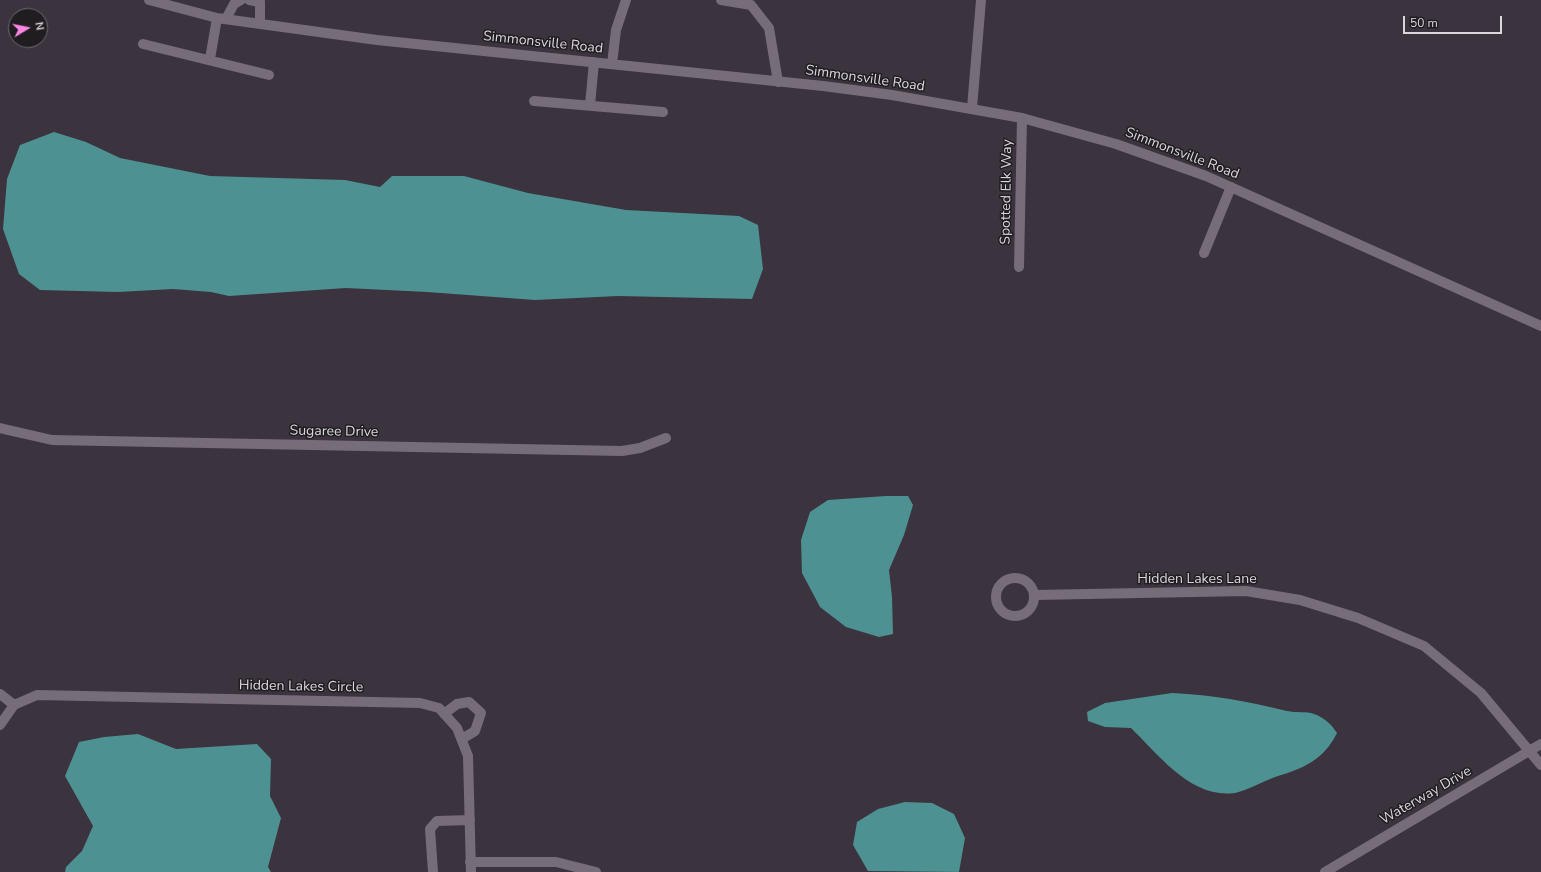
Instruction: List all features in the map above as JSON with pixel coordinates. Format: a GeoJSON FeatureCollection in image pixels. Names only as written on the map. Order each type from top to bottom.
{"type":"FeatureCollection","features":[{"type":"Feature","properties":{"kind":"street","name":"Simmonsville Road"},"geometry":{"type":"LineString","coordinates":[[149,0],[222,19],[376,40],[594,62],[892,95],[1022,118],[1116,144],[1206,176],[1541,326]]}},
{"type":"Feature","properties":{"kind":"street"},"geometry":{"type":"LineString","coordinates":[[210,60],[222,19],[234,4],[241,0]]}},
{"type":"Feature","properties":{"kind":"street"},"geometry":{"type":"LineString","coordinates":[[249,0],[260,2],[260,24]]}},
{"type":"Feature","properties":{"kind":"street"},"geometry":{"type":"LineString","coordinates":[[612,64],[616,30],[626,0]]}},
{"type":"Feature","properties":{"kind":"street"},"geometry":{"type":"LineString","coordinates":[[721,0],[752,5],[770,28],[778,82]]}},
{"type":"Feature","properties":{"kind":"street"},"geometry":{"type":"LineString","coordinates":[[972,108],[981,0]]}},
{"type":"Feature","properties":{"kind":"street"},"geometry":{"type":"LineString","coordinates":[[143,44],[269,75]]}},
{"type":"Feature","properties":{"kind":"street"},"geometry":{"type":"LineString","coordinates":[[590,105],[594,62]]}},
{"type":"Feature","properties":{"kind":"street"},"geometry":{"type":"LineString","coordinates":[[534,100],[663,112]]}},
{"type":"Feature","properties":{"kind":"street","name":"Spotted Elk Way"},"geometry":{"type":"LineString","coordinates":[[1019,267],[1022,118]]}},
{"type":"Feature","properties":{"kind":"street"},"geometry":{"type":"LineString","coordinates":[[1204,254],[1232,187]]}},
{"type":"Feature","properties":{"kind":"street","name":"Sugaree Drive"},"geometry":{"type":"LineString","coordinates":[[0,428],[52,440],[622,451],[640,448],[666,438]]}},
{"type":"Feature","properties":{"kind":"street","name":"Hidden Lakes Lane"},"geometry":{"type":"LineString","coordinates":[[1035,595],[1246,591],[1300,600],[1358,618],[1424,646],[1481,693],[1541,765]]}},
{"type":"Feature","properties":{"kind":"street"},"geometry":{"type":"LineString","coordinates":[[0,694],[14,705],[0,725]]}},
{"type":"Feature","properties":{"kind":"street","name":"Hidden Lakes Circle"},"geometry":{"type":"LineString","coordinates":[[14,705],[37,695],[420,703],[439,708],[457,728],[468,756],[471,867]]}},
{"type":"Feature","properties":{"kind":"street"},"geometry":{"type":"LineString","coordinates":[[444,714],[457,704],[469,702],[481,713],[475,731],[462,739]]}},
{"type":"Feature","properties":{"kind":"street","name":"Waterway Drive"},"geometry":{"type":"LineString","coordinates":[[1325,872],[1541,744]]}},
{"type":"Feature","properties":{"kind":"street"},"geometry":{"type":"LineString","coordinates":[[433,872],[430,829],[438,821],[470,820]]}},
{"type":"Feature","properties":{"kind":"street"},"geometry":{"type":"LineString","coordinates":[[471,867],[556,862],[596,872]]}},
{"type":"Feature","properties":{"kind":"shaded area"},"geometry":{"type":"Polygon","coordinates":[[[54,132],[86,142],[120,158],[210,176],[345,180],[380,187],[392,176],[464,176],[528,193],[626,210],[739,216],[758,225],[763,269],[752,299],[618,296],[535,300],[346,288],[229,296],[211,292],[173,289],[118,292],[40,290],[19,274],[3,229],[7,179],[20,145],[54,132]]]}},
{"type":"Feature","properties":{"kind":"shaded area"},"geometry":{"type":"Polygon","coordinates":[[[908,496],[913,505],[904,535],[889,570],[892,597],[893,634],[879,637],[846,627],[820,607],[802,573],[801,540],[810,512],[828,500],[908,496]]]}},
{"type":"Feature","properties":{"kind":"shaded area"},"geometry":{"type":"Polygon","coordinates":[[[1172,693],[1244,701],[1287,711],[1311,713],[1325,719],[1337,733],[1326,750],[1305,766],[1240,792],[1219,793],[1204,789],[1177,773],[1131,728],[1105,727],[1088,721],[1087,712],[1105,703],[1172,693]]]}},
{"type":"Feature","properties":{"kind":"shaded area"},"geometry":{"type":"Polygon","coordinates":[[[138,734],[176,749],[257,744],[271,759],[270,796],[281,818],[268,867],[271,872],[65,872],[66,867],[82,851],[93,826],[65,776],[79,742],[104,737],[138,734]]]}},
{"type":"Feature","properties":{"kind":"shaded area"},"geometry":{"type":"Polygon","coordinates":[[[905,802],[932,803],[954,814],[965,838],[959,872],[868,871],[853,845],[857,822],[878,809],[905,802]]]}}]}
